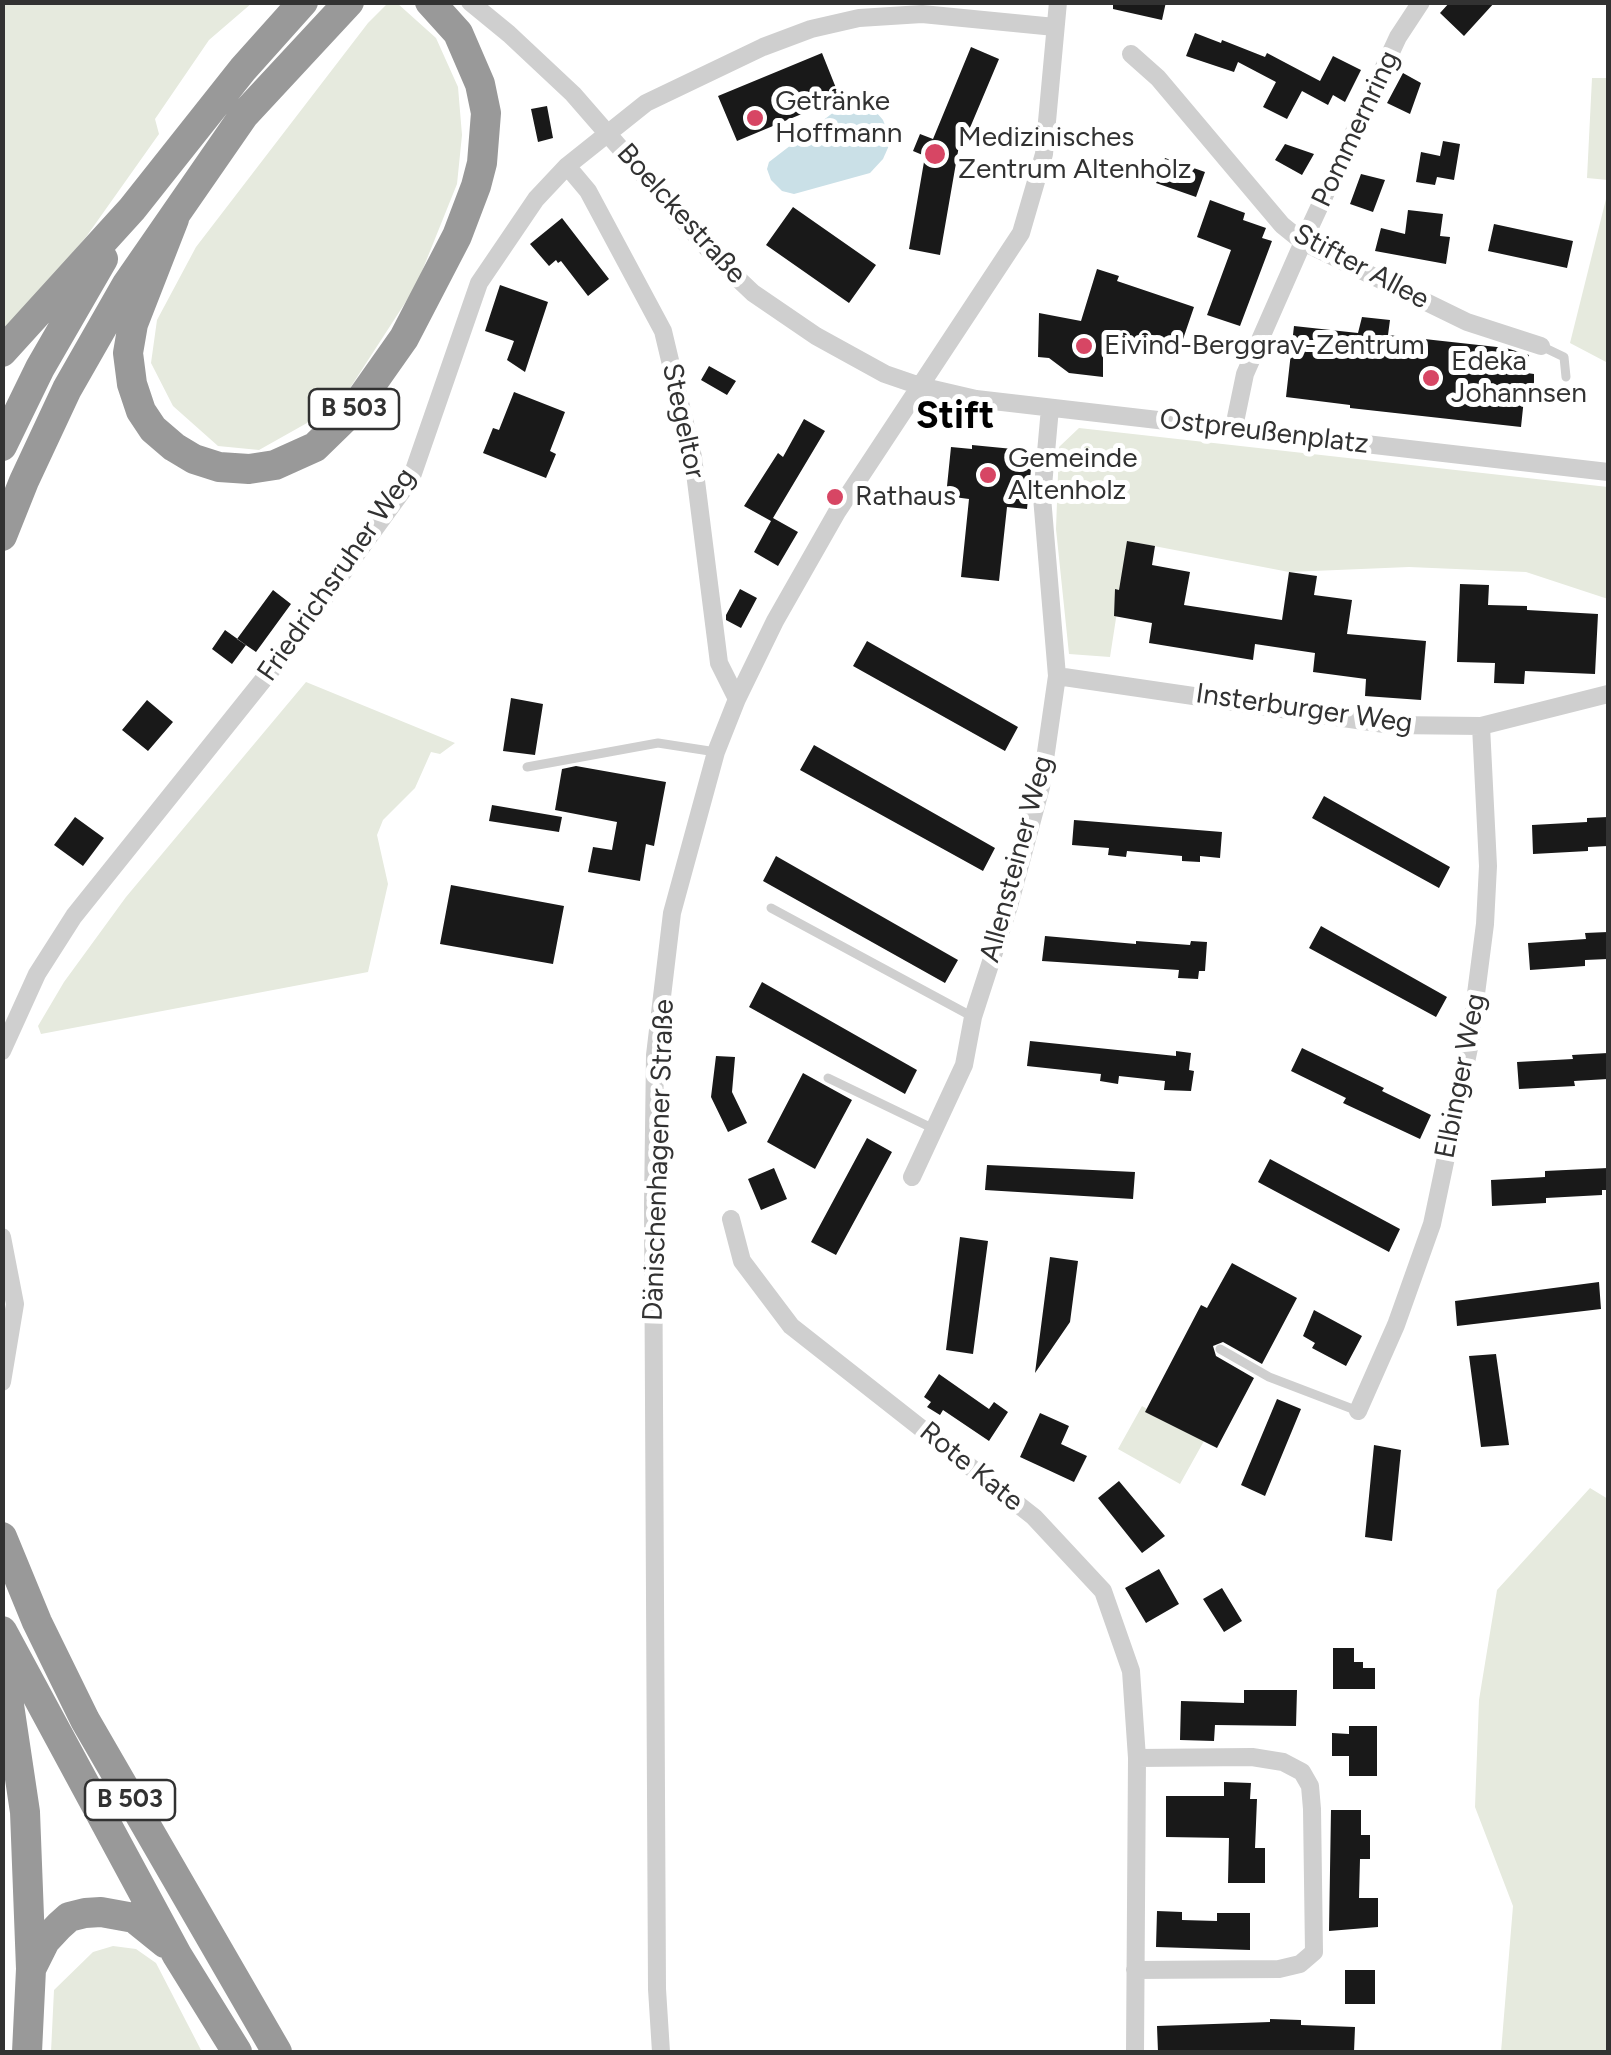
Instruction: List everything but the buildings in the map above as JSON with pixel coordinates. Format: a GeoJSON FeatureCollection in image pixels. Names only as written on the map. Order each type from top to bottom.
{"type":"FeatureCollection","features":[{"type":"Feature","properties":{"kind":"highway"},"geometry":{"type":"LineString","coordinates":[[2,352],[132,209],[303,2]]}},
{"type":"Feature","properties":{"kind":"highway","name":"B 503"},"geometry":{"type":"LineString","coordinates":[[2,536],[67,389],[127,284],[244,114],[350,2]]}},
{"type":"Feature","properties":{"kind":"highway","name":"B 503"},"geometry":{"type":"LineString","coordinates":[[174,219],[133,324],[128,353],[141,411],[174,447],[219,467],[249,469],[275,464],[315,448],[354,409],[404,338],[458,236],[482,163],[486,113],[480,84],[458,33],[430,2]]}},
{"type":"Feature","properties":{"kind":"highway"},"geometry":{"type":"LineString","coordinates":[[2,446],[40,368],[132,209]]}},
{"type":"Feature","properties":{"kind":"highway","name":"B 503"},"geometry":{"type":"LineString","coordinates":[[2,1537],[37,1622],[85,1720],[277,2052]]}},
{"type":"Feature","properties":{"kind":"highway","name":"B 503"},"geometry":{"type":"LineString","coordinates":[[2,1632],[177,1955],[237,2052]]}},
{"type":"Feature","properties":{"kind":"highway"},"geometry":{"type":"LineString","coordinates":[[2,1658],[26,1812],[30,1969],[27,2052]]}},
{"type":"Feature","properties":{"kind":"highway"},"geometry":{"type":"LineString","coordinates":[[30,1969],[45,1941],[69,1917],[101,1912],[134,1918],[177,1955]]}},
{"type":"Feature","properties":{"kind":"street","name":"Boelckestraße"},"geometry":{"type":"LineString","coordinates":[[470,2],[540,62],[606,131],[715,257],[754,293],[847,354],[885,374],[920,386]]}},
{"type":"Feature","properties":{"kind":"street","name":"Dänischenhagener Straße"},"geometry":{"type":"LineString","coordinates":[[661,2052],[657,1969],[655,1055],[672,912],[716,752],[774,620],[837,512],[1021,232],[1044,154],[1058,2]]}},
{"type":"Feature","properties":{"kind":"street","name":"Pommernring"},"geometry":{"type":"LineString","coordinates":[[1234,426],[1245,374],[1303,242],[1398,37],[1421,2]]}},
{"type":"Feature","properties":{"kind":"street","name":"Friedrichsruher Weg"},"geometry":{"type":"LineString","coordinates":[[2,1051],[36,974],[74,916],[280,659],[411,479],[479,283],[536,199],[567,166],[606,131],[646,103],[789,35],[833,22],[884,14],[922,14],[1055,27]]}},
{"type":"Feature","properties":{"kind":"street","name":"Stifter Allee"},"geometry":{"type":"LineString","coordinates":[[1130,54],[1158,78],[1282,225],[1303,242],[1467,322],[1542,346]]}},
{"type":"Feature","properties":{"kind":"street","name":"Stegeltor"},"geometry":{"type":"LineString","coordinates":[[567,166],[588,191],[663,331],[693,457],[719,663],[737,698]]}},
{"type":"Feature","properties":{"kind":"street","name":"Ostpreußenplatz"},"geometry":{"type":"LineString","coordinates":[[920,386],[1050,408],[1234,426],[1608,472]]}},
{"type":"Feature","properties":{"kind":"street","name":"Allensteiner Weg"},"geometry":{"type":"LineString","coordinates":[[912,1177],[964,1065],[973,1017],[1041,787],[1057,676],[1042,497],[1050,408]]}},
{"type":"Feature","properties":{"kind":"street","name":"Insterburger Weg"},"geometry":{"type":"LineString","coordinates":[[1057,676],[1178,691],[1365,722],[1481,726],[1608,694]]}},
{"type":"Feature","properties":{"kind":"street","name":"Elbinger Weg"},"geometry":{"type":"LineString","coordinates":[[1358,1410],[1414,1278],[1432,1224],[1470,1048],[1486,924],[1488,866],[1481,726]]}},
{"type":"Feature","properties":{"kind":"street","name":"Rote Kate"},"geometry":{"type":"LineString","coordinates":[[730,1219],[742,1262],[791,1326],[1034,1517],[1104,1592],[1131,1671],[1137,1758],[1135,2052]]}},
{"type":"Feature","properties":{"kind":"street"},"geometry":{"type":"LineString","coordinates":[[2,1237],[15,1304],[2,1382]]}},
{"type":"Feature","properties":{"kind":"street"},"geometry":{"type":"LineString","coordinates":[[1136,1970],[1279,1969],[1300,1964],[1314,1952],[1312,1809],[1310,1786],[1302,1772],[1283,1762],[1252,1756],[1137,1758]]}},
{"type":"Feature","properties":{"kind":"lane"},"geometry":{"type":"LineString","coordinates":[[1542,346],[1564,357],[1566,376]]}},
{"type":"Feature","properties":{"kind":"lane"},"geometry":{"type":"LineString","coordinates":[[527,767],[658,744],[716,752]]}},
{"type":"Feature","properties":{"kind":"lane"},"geometry":{"type":"LineString","coordinates":[[771,908],[973,1017]]}},
{"type":"Feature","properties":{"kind":"lane"},"geometry":{"type":"LineString","coordinates":[[828,1078],[932,1128]]}},
{"type":"Feature","properties":{"kind":"lane"},"geometry":{"type":"LineString","coordinates":[[1220,1349],[1269,1377],[1358,1410]]}},
{"type":"Feature","properties":{"kind":"shaded area"},"geometry":{"type":"Polygon","coordinates":[[[3,3],[252,3],[209,40],[155,119],[159,134],[86,237],[3,335],[3,3]]]}},
{"type":"Feature","properties":{"kind":"shaded area"},"geometry":{"type":"Polygon","coordinates":[[[388,3],[397,3],[436,38],[458,87],[462,135],[457,184],[416,286],[339,405],[259,450],[218,446],[173,406],[151,363],[157,320],[196,247],[368,23],[388,3]]]}},
{"type":"Feature","properties":{"kind":"shaded area"},"geometry":{"type":"Polygon","coordinates":[[[1592,78],[1608,78],[1608,180],[1587,178],[1592,78]]]}},
{"type":"Feature","properties":{"kind":"shaded area"},"geometry":{"type":"Polygon","coordinates":[[[1608,191],[1608,363],[1570,343],[1608,191]]]}},
{"type":"Feature","properties":{"kind":"shaded area"},"geometry":{"type":"Polygon","coordinates":[[[1079,428],[1608,487],[1608,599],[1526,572],[1409,567],[1289,572],[1128,541],[1110,657],[1069,654],[1056,529],[1059,447],[1079,428]]]}},
{"type":"Feature","properties":{"kind":"shaded area"},"geometry":{"type":"Polygon","coordinates":[[[306,682],[455,743],[440,754],[431,752],[415,788],[383,820],[377,835],[388,884],[368,972],[41,1034],[38,1026],[64,982],[126,897],[306,682]]]}},
{"type":"Feature","properties":{"kind":"shaded area"},"geometry":{"type":"Polygon","coordinates":[[[1142,1406],[1204,1441],[1180,1484],[1118,1449],[1142,1406]]]}},
{"type":"Feature","properties":{"kind":"shaded area"},"geometry":{"type":"Polygon","coordinates":[[[1590,1488],[1608,1499],[1608,2052],[1501,2052],[1513,1906],[1475,1807],[1479,1700],[1497,1590],[1590,1488]]]}},
{"type":"Feature","properties":{"kind":"shaded area"},"geometry":{"type":"Polygon","coordinates":[[[113,1946],[136,1949],[156,1963],[202,2052],[51,2052],[54,1990],[93,1952],[113,1946]]]}},
{"type":"Feature","properties":{"kind":"water"},"geometry":{"type":"Polygon","coordinates":[[[857,102],[871,106],[883,120],[891,141],[883,159],[870,173],[794,194],[782,191],[771,180],[769,162],[843,105],[857,102]]]}},
{"type":"Feature","properties":{"kind":"place","name":"Getränke Hoffmann"},"geometry":{"type":"Point","coordinates":[755,118]}},
{"type":"Feature","properties":{"kind":"place","name":"Medizinisches Zentrum Altenholz"},"geometry":{"type":"Point","coordinates":[935,154]}},
{"type":"Feature","properties":{"kind":"place","name":"Eivind-Berggrav-Zentrum"},"geometry":{"type":"Point","coordinates":[1084,346]}},
{"type":"Feature","properties":{"kind":"place","name":"Edeka Johannsen"},"geometry":{"type":"Point","coordinates":[1431,378]}},
{"type":"Feature","properties":{"kind":"place","name":"Gemeinde Altenholz"},"geometry":{"type":"Point","coordinates":[988,475]}},
{"type":"Feature","properties":{"kind":"place","name":"Rathaus"},"geometry":{"type":"Point","coordinates":[835,497]}},
{"type":"Feature","properties":{"kind":"district","name":"Stift"},"geometry":{"type":"Point","coordinates":[955,417]}}]}
